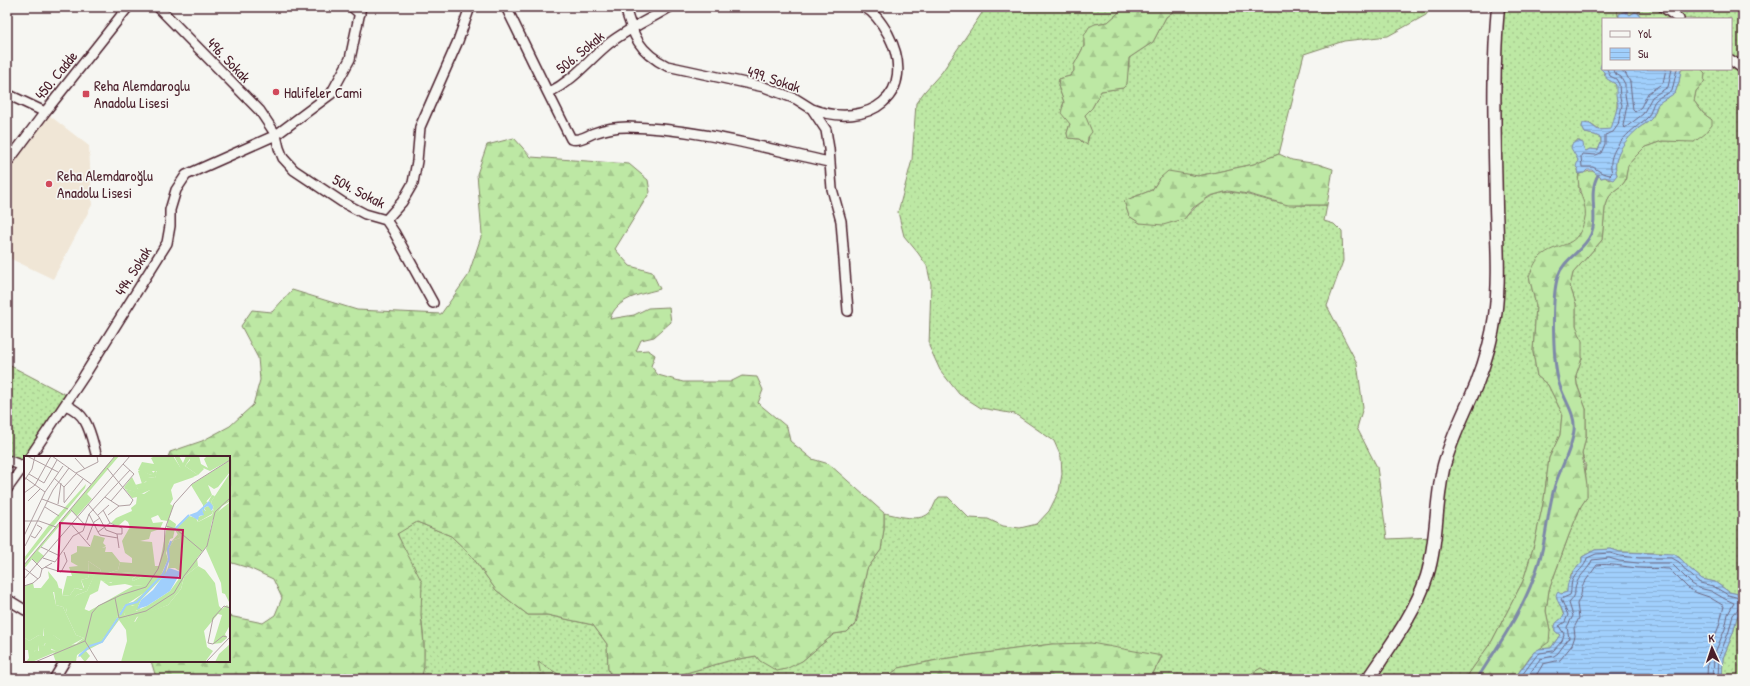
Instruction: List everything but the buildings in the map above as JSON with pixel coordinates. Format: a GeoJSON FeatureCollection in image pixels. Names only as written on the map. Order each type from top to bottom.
{"type":"FeatureCollection","features":[{"type":"Feature","properties":{"kind":"street","name":"450. Cadde"},"geometry":{"type":"LineString","coordinates":[[7,162],[44,112],[128,7]]}},
{"type":"Feature","properties":{"kind":"street","name":"496. Sokak"},"geometry":{"type":"LineString","coordinates":[[158,7],[260,111],[276,135]]}},
{"type":"Feature","properties":{"kind":"street"},"geometry":{"type":"LineString","coordinates":[[352,7],[360,11]]}},
{"type":"Feature","properties":{"kind":"street"},"geometry":{"type":"LineString","coordinates":[[386,220],[402,202],[413,184],[420,127],[458,41],[470,7]]}},
{"type":"Feature","properties":{"kind":"street","name":"506. Sokak"},"geometry":{"type":"LineString","coordinates":[[506,7],[548,93],[558,88],[581,71],[607,46],[670,7]]}},
{"type":"Feature","properties":{"kind":"street","name":"499. Sokak"},"geometry":{"type":"LineString","coordinates":[[624,7],[631,30],[637,41],[653,59],[667,66],[764,87],[796,98],[812,110],[826,130],[832,189],[841,221],[848,311]]}},
{"type":"Feature","properties":{"kind":"street"},"geometry":{"type":"LineString","coordinates":[[812,110],[827,115],[844,115],[868,111],[882,105],[891,94],[898,78],[896,51],[885,27],[864,7]]}},
{"type":"Feature","properties":{"kind":"street"},"geometry":{"type":"LineString","coordinates":[[1368,679],[1398,636],[1413,608],[1427,576],[1444,465],[1457,429],[1477,382],[1492,337],[1496,310],[1498,267],[1495,82],[1498,7]]}},
{"type":"Feature","properties":{"kind":"street"},"geometry":{"type":"LineString","coordinates":[[1663,7],[1678,18]]}},
{"type":"Feature","properties":{"kind":"street","name":"494. Sokak"},"geometry":{"type":"LineString","coordinates":[[31,456],[65,405],[168,243],[170,210],[176,190],[186,175],[276,135],[331,94],[350,59],[360,11]]}},
{"type":"Feature","properties":{"kind":"street"},"geometry":{"type":"LineString","coordinates":[[1732,61],[1743,69]]}},
{"type":"Feature","properties":{"kind":"street"},"geometry":{"type":"LineString","coordinates":[[548,93],[571,139],[578,140],[595,133],[614,128],[688,132],[829,162]]}},
{"type":"Feature","properties":{"kind":"street"},"geometry":{"type":"LineString","coordinates":[[7,94],[44,112]]}},
{"type":"Feature","properties":{"kind":"street","name":"504. Sokak"},"geometry":{"type":"LineString","coordinates":[[276,135],[283,158],[294,170],[342,202],[365,214],[386,220],[433,303]]}},
{"type":"Feature","properties":{"kind":"street"},"geometry":{"type":"LineString","coordinates":[[65,405],[76,409],[81,415],[87,426],[97,456]]}},
{"type":"Feature","properties":{"kind":"street"},"geometry":{"type":"LineString","coordinates":[[7,460],[24,465],[7,489]]}},
{"type":"Feature","properties":{"kind":"street"},"geometry":{"type":"LineString","coordinates":[[7,599],[24,609]]}},
{"type":"Feature","properties":{"kind":"street"},"geometry":{"type":"LineString","coordinates":[[54,679],[63,662]]}},
{"type":"Feature","properties":{"kind":"shaded area","name":"Reha Alemdaroğlu Anadolu Lisesi"},"geometry":{"type":"Polygon","coordinates":[[[45,112],[89,146],[92,205],[53,279],[7,257],[7,163],[45,112]]]}},
{"type":"Feature","properties":{"kind":"green space"},"geometry":{"type":"Polygon","coordinates":[[[986,7],[1125,7],[1108,22],[1095,24],[1084,36],[1084,46],[1074,65],[1074,71],[1070,76],[1059,79],[1058,86],[1064,102],[1062,107],[1070,123],[1067,133],[1068,138],[1079,139],[1083,143],[1088,141],[1090,127],[1085,115],[1092,108],[1101,91],[1123,88],[1129,67],[1129,58],[1153,42],[1166,17],[1179,7],[1431,7],[1426,15],[1388,36],[1344,41],[1304,54],[1279,154],[1254,164],[1198,176],[1183,174],[1160,178],[1152,190],[1124,201],[1129,216],[1140,223],[1184,219],[1209,197],[1221,193],[1232,192],[1291,205],[1327,205],[1324,221],[1334,224],[1342,232],[1343,261],[1327,306],[1357,363],[1363,407],[1357,428],[1377,467],[1387,539],[1434,537],[1437,503],[1492,337],[1498,7],[1617,7],[1619,18],[1602,18],[1601,65],[1605,75],[1616,85],[1617,102],[1615,118],[1611,129],[1600,130],[1587,122],[1582,127],[1585,133],[1601,138],[1601,143],[1598,150],[1590,149],[1586,151],[1584,150],[1580,141],[1576,141],[1575,153],[1578,160],[1579,192],[1583,196],[1586,210],[1585,221],[1581,231],[1573,242],[1529,276],[1536,306],[1533,352],[1537,376],[1548,385],[1562,413],[1560,435],[1549,458],[1544,499],[1534,545],[1523,581],[1492,641],[1465,679],[1279,679],[1261,668],[1242,679],[1150,679],[1162,657],[1052,644],[942,659],[899,668],[884,679],[673,679],[679,675],[728,661],[756,656],[760,661],[802,661],[834,634],[847,632],[856,624],[867,569],[881,550],[884,529],[884,513],[909,518],[922,517],[931,511],[939,497],[948,497],[969,518],[988,519],[1003,526],[1020,528],[1037,524],[1049,511],[1059,491],[1062,474],[1061,457],[1054,441],[1015,414],[981,408],[959,394],[940,370],[929,346],[931,284],[927,266],[904,236],[898,212],[912,160],[916,103],[942,72],[986,7]]]}},
{"type":"Feature","properties":{"kind":"green space"},"geometry":{"type":"Polygon","coordinates":[[[1125,7],[1179,7],[1166,17],[1153,42],[1129,58],[1127,84],[1123,88],[1101,91],[1092,108],[1085,115],[1092,132],[1088,137],[1087,145],[1079,139],[1068,138],[1067,133],[1070,124],[1061,113],[1064,102],[1058,86],[1059,79],[1070,76],[1074,71],[1074,65],[1084,46],[1084,36],[1089,27],[1095,24],[1108,22],[1125,7]]]}},
{"type":"Feature","properties":{"kind":"green space"},"geometry":{"type":"Polygon","coordinates":[[[1617,7],[1641,7],[1638,13],[1635,12],[1630,15],[1623,12],[1618,16],[1617,7]]]}},
{"type":"Feature","properties":{"kind":"green space"},"geometry":{"type":"Polygon","coordinates":[[[1641,7],[1743,7],[1743,595],[1729,592],[1715,582],[1702,579],[1679,557],[1661,553],[1620,552],[1611,549],[1595,550],[1582,557],[1582,562],[1571,574],[1567,592],[1561,594],[1561,608],[1564,616],[1556,623],[1555,628],[1555,631],[1560,635],[1551,648],[1539,649],[1543,645],[1550,630],[1546,611],[1549,590],[1569,535],[1581,506],[1587,497],[1585,463],[1582,454],[1586,437],[1586,409],[1577,384],[1576,375],[1582,358],[1576,325],[1576,304],[1570,286],[1573,273],[1602,240],[1605,208],[1609,197],[1625,181],[1628,165],[1635,157],[1645,147],[1662,141],[1677,141],[1712,120],[1703,113],[1694,101],[1696,91],[1704,82],[1705,73],[1702,70],[1732,70],[1732,18],[1641,18],[1638,13],[1641,7]]]}},
{"type":"Feature","properties":{"kind":"green space"},"geometry":{"type":"Polygon","coordinates":[[[1681,70],[1702,70],[1705,73],[1704,82],[1696,91],[1694,101],[1703,113],[1712,120],[1712,125],[1705,134],[1694,142],[1662,141],[1645,147],[1635,157],[1628,165],[1625,181],[1609,197],[1605,208],[1602,240],[1573,273],[1570,286],[1576,304],[1576,325],[1582,341],[1582,358],[1576,375],[1577,385],[1586,409],[1586,437],[1582,454],[1587,485],[1587,497],[1581,506],[1569,535],[1549,590],[1546,611],[1550,630],[1549,642],[1531,655],[1514,679],[1465,679],[1492,641],[1523,581],[1534,545],[1544,499],[1549,458],[1560,435],[1562,413],[1548,385],[1537,376],[1533,352],[1536,306],[1529,276],[1535,263],[1540,257],[1546,252],[1571,242],[1581,231],[1584,222],[1585,209],[1579,187],[1579,174],[1593,171],[1601,178],[1605,177],[1609,180],[1617,175],[1616,161],[1625,142],[1634,131],[1652,118],[1658,103],[1675,93],[1681,70]]]}},
{"type":"Feature","properties":{"kind":"green space"},"geometry":{"type":"Polygon","coordinates":[[[514,138],[531,157],[629,164],[648,180],[650,192],[615,249],[630,266],[652,272],[660,289],[630,298],[618,306],[610,319],[634,315],[648,308],[669,307],[671,322],[654,337],[641,340],[636,351],[648,350],[655,355],[651,366],[658,375],[683,382],[730,382],[742,376],[757,377],[763,390],[758,403],[787,427],[790,441],[812,459],[829,464],[884,513],[884,529],[881,550],[867,569],[855,624],[847,632],[834,634],[802,661],[786,669],[777,671],[760,661],[756,656],[728,661],[679,675],[673,679],[612,679],[608,669],[607,644],[593,625],[547,615],[528,615],[496,590],[471,555],[451,536],[417,522],[397,534],[422,582],[421,615],[424,644],[424,667],[421,679],[159,679],[155,674],[151,662],[230,662],[230,616],[263,623],[275,615],[282,598],[273,579],[249,568],[230,562],[230,456],[168,456],[170,452],[202,441],[230,426],[253,405],[260,380],[258,358],[241,326],[252,310],[272,312],[292,290],[357,310],[441,314],[468,276],[482,234],[477,174],[487,145],[514,138]]]}},
{"type":"Feature","properties":{"kind":"green space"},"geometry":{"type":"Polygon","coordinates":[[[1279,154],[1292,160],[1318,164],[1333,169],[1327,205],[1288,205],[1248,194],[1228,191],[1210,196],[1193,208],[1184,219],[1163,225],[1140,223],[1129,216],[1124,201],[1152,190],[1160,178],[1168,171],[1198,176],[1254,164],[1279,154]]]}},
{"type":"Feature","properties":{"kind":"green space"},"geometry":{"type":"Polygon","coordinates":[[[7,364],[70,397],[31,456],[24,456],[24,464],[7,460],[7,364]]]}},
{"type":"Feature","properties":{"kind":"green space"},"geometry":{"type":"Polygon","coordinates":[[[417,522],[451,536],[471,555],[496,590],[528,615],[547,615],[593,625],[607,644],[608,669],[612,679],[566,679],[539,662],[542,679],[421,679],[424,663],[424,645],[419,605],[415,585],[397,533],[417,522]]]}},
{"type":"Feature","properties":{"kind":"green space"},"geometry":{"type":"Polygon","coordinates":[[[1743,609],[1743,679],[1722,679],[1723,658],[1733,633],[1737,617],[1743,609]]]}},
{"type":"Feature","properties":{"kind":"green space"},"geometry":{"type":"Polygon","coordinates":[[[1091,643],[1162,656],[1150,679],[884,679],[899,668],[942,659],[1052,644],[1091,643]]]}},
{"type":"Feature","properties":{"kind":"green space"},"geometry":{"type":"Polygon","coordinates":[[[538,662],[566,679],[542,679],[538,662]]]}},
{"type":"Feature","properties":{"kind":"green space"},"geometry":{"type":"Polygon","coordinates":[[[1261,668],[1279,679],[1242,679],[1261,668]]]}},
{"type":"Feature","properties":{"kind":"water"},"geometry":{"type":"Polygon","coordinates":[[[1626,12],[1630,15],[1635,12],[1638,13],[1641,18],[1619,18],[1619,14],[1626,12]]]}},
{"type":"Feature","properties":{"kind":"water"},"geometry":{"type":"Polygon","coordinates":[[[1602,70],[1681,70],[1675,93],[1659,103],[1651,119],[1640,127],[1620,149],[1616,162],[1617,175],[1613,180],[1605,177],[1601,178],[1592,170],[1587,170],[1584,173],[1579,174],[1576,167],[1578,160],[1571,148],[1572,144],[1578,141],[1583,143],[1584,150],[1586,151],[1590,149],[1598,150],[1601,143],[1601,138],[1585,133],[1582,127],[1583,123],[1590,124],[1598,130],[1611,129],[1618,105],[1616,85],[1607,79],[1602,70]]]}},
{"type":"Feature","properties":{"kind":"water"},"geometry":{"type":"Polygon","coordinates":[[[1611,549],[1620,552],[1674,554],[1702,579],[1715,582],[1729,592],[1743,595],[1743,609],[1737,617],[1733,633],[1723,658],[1722,679],[1514,679],[1534,652],[1539,649],[1551,648],[1560,635],[1555,631],[1555,625],[1564,616],[1556,595],[1558,592],[1561,594],[1567,592],[1569,579],[1582,562],[1582,557],[1595,550],[1611,549]]]}},
{"type":"Feature","properties":{"kind":"waterway"},"geometry":{"type":"LineString","coordinates":[[1626,12],[1628,7]]}},
{"type":"Feature","properties":{"kind":"waterway"},"geometry":{"type":"LineString","coordinates":[[1477,679],[1512,624],[1533,580],[1541,555],[1555,485],[1573,437],[1573,417],[1562,392],[1556,369],[1554,342],[1554,298],[1558,276],[1561,270],[1569,259],[1584,245],[1591,234],[1594,219],[1593,190],[1598,175]]}},
{"type":"Feature","properties":{"kind":"place","name":"Halifeler Cami"},"geometry":{"type":"Point","coordinates":[276,92]}},
{"type":"Feature","properties":{"kind":"place","name":"Reha Alemdaroglu Anadolu Lisesi"},"geometry":{"type":"Point","coordinates":[86,94]}},
{"type":"Feature","properties":{"kind":"place","name":"Reha Alemdaroğlu Anadolu Lisesi"},"geometry":{"type":"Point","coordinates":[49,184]}}]}
